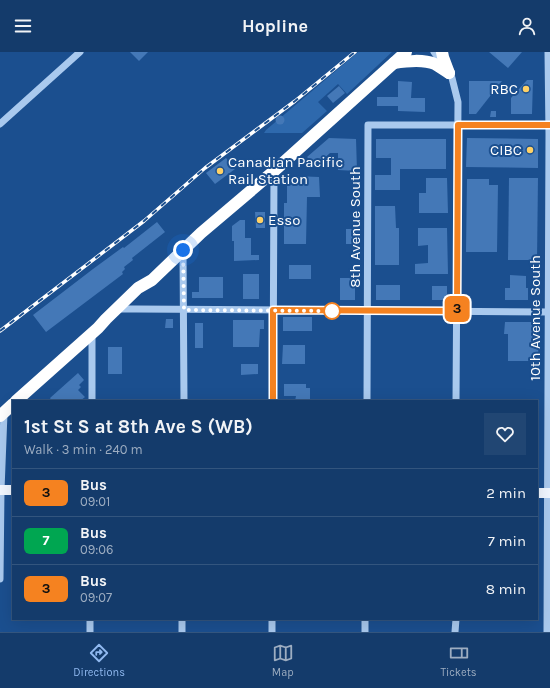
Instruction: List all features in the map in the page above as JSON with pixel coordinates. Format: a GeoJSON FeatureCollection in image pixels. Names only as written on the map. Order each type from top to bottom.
{"type":"FeatureCollection","features":[{"type":"Feature","properties":{"kind":"highway"},"geometry":{"type":"LineString","coordinates":[[393,64],[398,52]]}},
{"type":"Feature","properties":{"kind":"highway"},"geometry":{"type":"LineString","coordinates":[[17,400],[95,330],[121,309],[138,288],[152,280],[223,214],[406,52]]}},
{"type":"Feature","properties":{"kind":"highway"},"geometry":{"type":"LineString","coordinates":[[442,52],[449,73]]}},
{"type":"Feature","properties":{"kind":"highway"},"geometry":{"type":"LineString","coordinates":[[393,64],[407,61],[420,61],[434,64],[449,73]]}},
{"type":"Feature","properties":{"kind":"highway"},"geometry":{"type":"LineString","coordinates":[[2,415],[12,405]]}},
{"type":"Feature","properties":{"kind":"main road"},"geometry":{"type":"LineString","coordinates":[[0,490],[12,490]]}},
{"type":"Feature","properties":{"kind":"street"},"geometry":{"type":"LineString","coordinates":[[0,124],[80,52]]}},
{"type":"Feature","properties":{"kind":"street"},"geometry":{"type":"LineString","coordinates":[[434,52],[452,78],[458,102],[456,400]]}},
{"type":"Feature","properties":{"kind":"street","name":"10th Avenue South"},"geometry":{"type":"LineString","coordinates":[[547,632],[545,493],[549,312],[550,125],[548,52]]}},
{"type":"Feature","properties":{"kind":"street","name":"8th Avenue South"},"geometry":{"type":"LineString","coordinates":[[367,400],[368,125],[458,125]]}},
{"type":"Feature","properties":{"kind":"street"},"geometry":{"type":"LineString","coordinates":[[458,125],[550,125]]}},
{"type":"Feature","properties":{"kind":"street"},"geometry":{"type":"LineString","coordinates":[[273,400],[274,170]]}},
{"type":"Feature","properties":{"kind":"street"},"geometry":{"type":"LineString","coordinates":[[183,250],[184,400]]}},
{"type":"Feature","properties":{"kind":"street"},"geometry":{"type":"LineString","coordinates":[[121,309],[549,312]]}},
{"type":"Feature","properties":{"kind":"street"},"geometry":{"type":"LineString","coordinates":[[92,400],[95,330]]}},
{"type":"Feature","properties":{"kind":"street"},"geometry":{"type":"LineString","coordinates":[[0,579],[2,415]]}},
{"type":"Feature","properties":{"kind":"street"},"geometry":{"type":"LineString","coordinates":[[90,620],[90,632]]}},
{"type":"Feature","properties":{"kind":"street"},"geometry":{"type":"LineString","coordinates":[[182,620],[182,632]]}},
{"type":"Feature","properties":{"kind":"street"},"geometry":{"type":"LineString","coordinates":[[272,620],[272,632]]}},
{"type":"Feature","properties":{"kind":"street"},"geometry":{"type":"LineString","coordinates":[[365,620],[365,632]]}},
{"type":"Feature","properties":{"kind":"street"},"geometry":{"type":"LineString","coordinates":[[456,620],[456,632]]}},
{"type":"Feature","properties":{"kind":"shaded area"},"geometry":{"type":"Polygon","coordinates":[[[358,52],[392,52],[347,94],[338,84],[318,102],[327,111],[302,133],[264,133],[266,130],[358,52]]]}},
{"type":"Feature","properties":{"kind":"building"},"geometry":{"type":"Polygon","coordinates":[[[130,52],[148,52],[139,61],[130,52]]]}},
{"type":"Feature","properties":{"kind":"building"},"geometry":{"type":"Polygon","coordinates":[[[489,52],[522,52],[508,68],[489,52]]]}},
{"type":"Feature","properties":{"kind":"building","name":"RBC"},"geometry":{"type":"Polygon","coordinates":[[[527,80],[533,80],[532,114],[511,114],[511,98],[527,80]]]}},
{"type":"Feature","properties":{"kind":"building"},"geometry":{"type":"Polygon","coordinates":[[[398,81],[412,82],[411,98],[425,98],[425,112],[398,111],[398,106],[377,106],[377,97],[398,97],[398,81]]]}},
{"type":"Feature","properties":{"kind":"building"},"geometry":{"type":"Polygon","coordinates":[[[469,81],[502,81],[476,114],[469,114],[469,81]]]}},
{"type":"Feature","properties":{"kind":"building"},"geometry":{"type":"Polygon","coordinates":[[[339,86],[345,93],[333,103],[327,96],[339,86]]]}},
{"type":"Feature","properties":{"kind":"building"},"geometry":{"type":"Polygon","coordinates":[[[491,111],[496,111],[496,117],[490,117],[491,111]]]}},
{"type":"Feature","properties":{"kind":"building"},"geometry":{"type":"Polygon","coordinates":[[[278,116],[282,116],[284,120],[282,124],[278,124],[276,122],[276,118],[278,116]]]}},
{"type":"Feature","properties":{"kind":"building"},"geometry":{"type":"Polygon","coordinates":[[[329,138],[356,139],[357,171],[338,170],[338,153],[330,153],[316,166],[307,157],[329,138]]]}},
{"type":"Feature","properties":{"kind":"building"},"geometry":{"type":"Polygon","coordinates":[[[467,138],[538,139],[538,168],[466,167],[467,138]]]}},
{"type":"Feature","properties":{"kind":"building"},"geometry":{"type":"Polygon","coordinates":[[[376,139],[446,139],[446,169],[400,169],[400,190],[375,190],[375,175],[391,175],[391,158],[376,158],[376,139]]]}},
{"type":"Feature","properties":{"kind":"building","name":"Canadian Pacific Rail Station"},"geometry":{"type":"Polygon","coordinates":[[[226,158],[235,169],[215,184],[206,173],[226,158]]]}},
{"type":"Feature","properties":{"kind":"building"},"geometry":{"type":"Polygon","coordinates":[[[294,176],[319,177],[320,197],[307,197],[306,244],[284,244],[284,203],[287,203],[287,186],[294,176]]]}},
{"type":"Feature","properties":{"kind":"building"},"geometry":{"type":"Polygon","coordinates":[[[426,178],[447,178],[448,213],[419,213],[419,193],[426,193],[426,178]]]}},
{"type":"Feature","properties":{"kind":"building"},"geometry":{"type":"Polygon","coordinates":[[[509,178],[538,178],[537,260],[508,260],[509,178]]]}},
{"type":"Feature","properties":{"kind":"building"},"geometry":{"type":"Polygon","coordinates":[[[467,179],[489,179],[489,185],[498,185],[497,252],[466,252],[467,179]]]}},
{"type":"Feature","properties":{"kind":"building"},"geometry":{"type":"Polygon","coordinates":[[[375,206],[395,206],[396,228],[399,228],[399,265],[375,265],[375,206]]]}},
{"type":"Feature","properties":{"kind":"building","name":"Esso"},"geometry":{"type":"Polygon","coordinates":[[[255,212],[265,212],[265,228],[256,228],[255,212]]]}},
{"type":"Feature","properties":{"kind":"building"},"geometry":{"type":"Polygon","coordinates":[[[240,220],[245,220],[245,238],[251,238],[251,255],[259,255],[259,260],[234,261],[232,226],[240,220]]]}},
{"type":"Feature","properties":{"kind":"building"},"geometry":{"type":"Polygon","coordinates":[[[157,222],[165,232],[132,258],[133,260],[124,267],[125,269],[122,272],[123,274],[46,332],[33,315],[157,222]]]}},
{"type":"Feature","properties":{"kind":"building"},"geometry":{"type":"Polygon","coordinates":[[[418,228],[447,228],[448,274],[415,274],[415,264],[428,263],[428,245],[418,246],[418,228]]]}},
{"type":"Feature","properties":{"kind":"building"},"geometry":{"type":"Polygon","coordinates":[[[346,229],[358,229],[358,244],[346,244],[346,229]]]}},
{"type":"Feature","properties":{"kind":"building"},"geometry":{"type":"Polygon","coordinates":[[[289,265],[311,265],[311,279],[289,279],[289,265]]]}},
{"type":"Feature","properties":{"kind":"building"},"geometry":{"type":"Polygon","coordinates":[[[243,274],[259,274],[259,299],[243,299],[243,274]]]}},
{"type":"Feature","properties":{"kind":"building"},"geometry":{"type":"Polygon","coordinates":[[[510,275],[526,276],[528,300],[505,300],[505,288],[510,288],[510,275]]]}},
{"type":"Feature","properties":{"kind":"building"},"geometry":{"type":"Polygon","coordinates":[[[199,277],[223,277],[223,298],[192,298],[192,292],[199,292],[199,277]]]}},
{"type":"Feature","properties":{"kind":"building"},"geometry":{"type":"Polygon","coordinates":[[[340,278],[355,278],[355,300],[340,300],[340,278]]]}},
{"type":"Feature","properties":{"kind":"building"},"geometry":{"type":"Polygon","coordinates":[[[376,285],[400,285],[400,300],[376,300],[376,285]]]}},
{"type":"Feature","properties":{"kind":"building"},"geometry":{"type":"Polygon","coordinates":[[[432,286],[447,286],[447,300],[432,300],[432,286]]]}},
{"type":"Feature","properties":{"kind":"building"},"geometry":{"type":"Polygon","coordinates":[[[283,317],[312,317],[312,331],[283,331],[283,317]]]}},
{"type":"Feature","properties":{"kind":"building"},"geometry":{"type":"Polygon","coordinates":[[[166,319],[173,319],[173,328],[165,328],[166,319]]]}},
{"type":"Feature","properties":{"kind":"building"},"geometry":{"type":"Polygon","coordinates":[[[233,320],[264,320],[264,329],[260,329],[259,347],[233,347],[233,320]]]}},
{"type":"Feature","properties":{"kind":"building"},"geometry":{"type":"Polygon","coordinates":[[[505,322],[532,322],[539,329],[538,361],[508,361],[508,334],[504,334],[505,322]]]}},
{"type":"Feature","properties":{"kind":"building"},"geometry":{"type":"Polygon","coordinates":[[[195,323],[203,323],[203,348],[195,348],[195,323]]]}},
{"type":"Feature","properties":{"kind":"building"},"geometry":{"type":"Polygon","coordinates":[[[283,345],[305,345],[305,364],[282,364],[283,345]]]}},
{"type":"Feature","properties":{"kind":"building"},"geometry":{"type":"Polygon","coordinates":[[[108,347],[122,347],[122,374],[108,374],[108,347]]]}},
{"type":"Feature","properties":{"kind":"building"},"geometry":{"type":"Polygon","coordinates":[[[241,364],[258,364],[258,374],[241,375],[241,364]]]}},
{"type":"Feature","properties":{"kind":"building"},"geometry":{"type":"Polygon","coordinates":[[[78,373],[84,380],[79,385],[81,387],[78,390],[85,397],[81,400],[51,400],[50,398],[78,373]]]}},
{"type":"Feature","properties":{"kind":"building"},"geometry":{"type":"Polygon","coordinates":[[[284,384],[306,384],[306,388],[310,388],[310,400],[295,400],[296,396],[284,396],[284,384]]]}},
{"type":"Feature","properties":{"kind":"railway"},"geometry":{"type":"LineString","coordinates":[[0,331],[144,221],[205,168],[295,101],[355,52]]}},
{"type":"Feature","properties":{"kind":"bus line","name":"3"},"geometry":{"type":"LineString","coordinates":[[273,400],[273,310],[457,311],[458,125],[550,125]]}},
{"type":"Feature","properties":{"kind":"place","name":"RBC"},"geometry":{"type":"Point","coordinates":[526,89]}},
{"type":"Feature","properties":{"kind":"place","name":"CIBC"},"geometry":{"type":"Point","coordinates":[530,150]}},
{"type":"Feature","properties":{"kind":"place","name":"Canadian Pacific Rail Station"},"geometry":{"type":"Point","coordinates":[220,171]}},
{"type":"Feature","properties":{"kind":"place","name":"Esso"},"geometry":{"type":"Point","coordinates":[260,220]}},
{"type":"Feature","properties":{"kind":"route"},"geometry":{"type":"LineString","coordinates":[[183,250],[184,310],[336,311],[332,311]]}}]}
